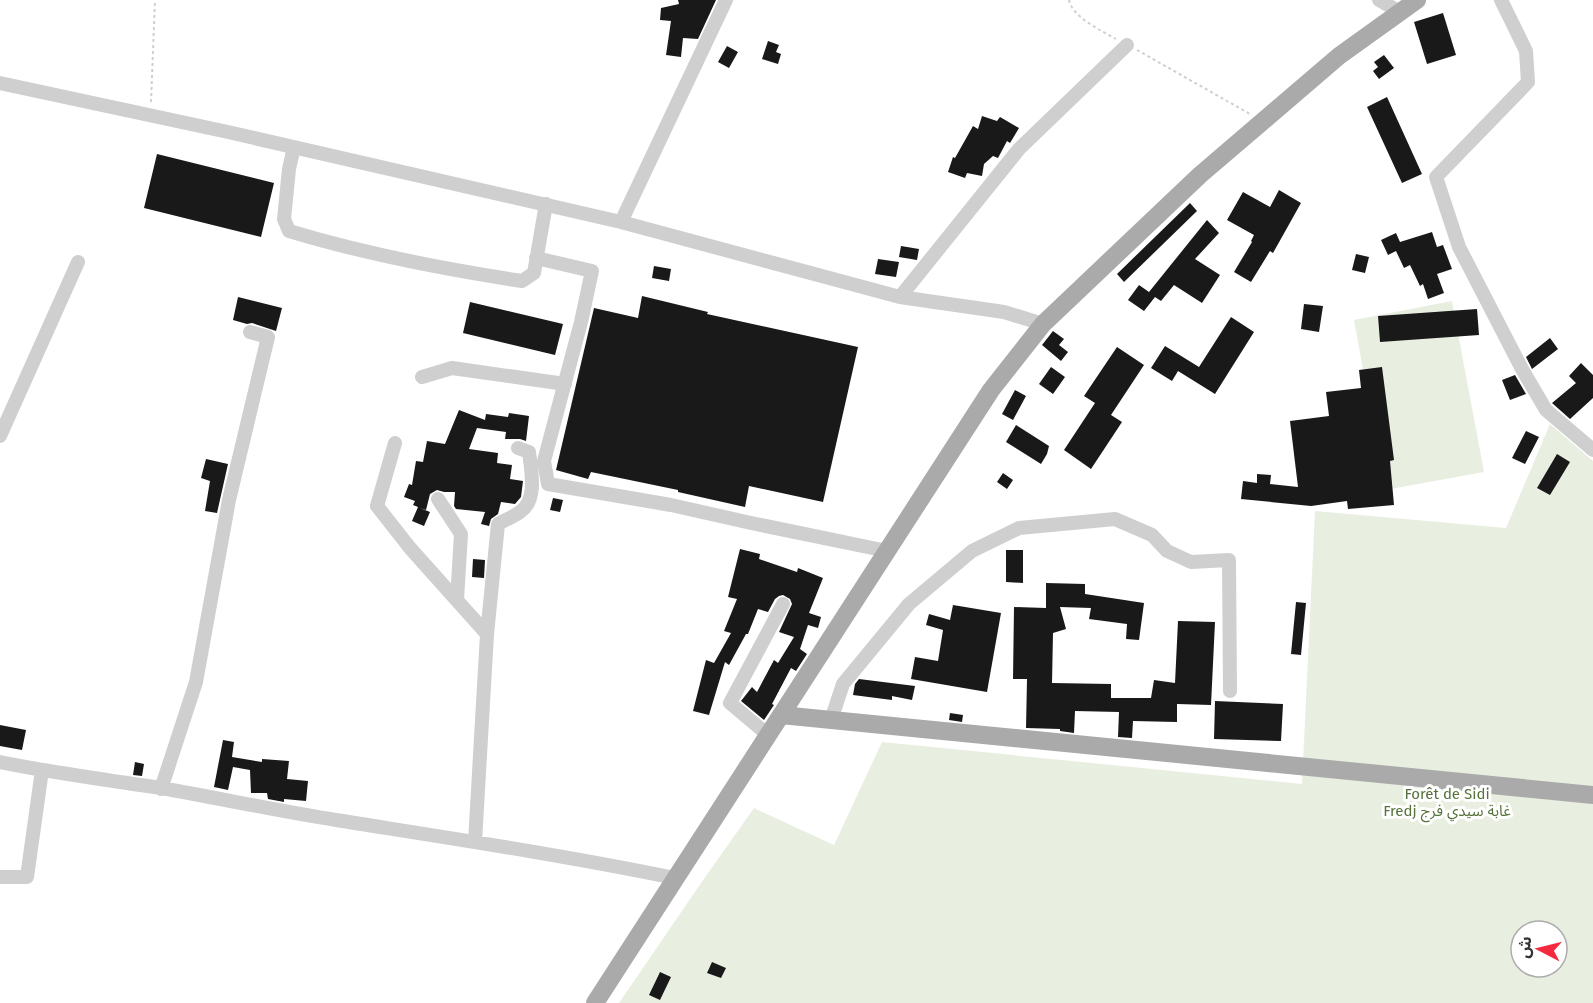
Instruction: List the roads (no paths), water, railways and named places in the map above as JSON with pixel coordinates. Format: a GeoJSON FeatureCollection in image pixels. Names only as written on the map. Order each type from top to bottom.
{"type":"FeatureCollection","features":[{"type":"Feature","properties":{"kind":"main road"},"geometry":{"type":"LineString","coordinates":[[595,1003],[991,390],[1043,324],[1200,175],[1339,56],[1417,0]]}},
{"type":"Feature","properties":{"kind":"main road"},"geometry":{"type":"LineString","coordinates":[[781,715],[1593,795]]}},
{"type":"Feature","properties":{"kind":"street"},"geometry":{"type":"LineString","coordinates":[[621,222],[726,0]]}},
{"type":"Feature","properties":{"kind":"street"},"geometry":{"type":"LineString","coordinates":[[1379,0],[1400,12]]}},
{"type":"Feature","properties":{"kind":"street"},"geometry":{"type":"LineString","coordinates":[[1501,0],[1526,51],[1528,82],[1436,177],[1459,247],[1522,369],[1546,410],[1593,450]]}},
{"type":"Feature","properties":{"kind":"street"},"geometry":{"type":"LineString","coordinates":[[900,297],[1019,149],[1127,45]]}},
{"type":"Feature","properties":{"kind":"street"},"geometry":{"type":"LineString","coordinates":[[0,83],[546,204],[900,297],[1004,312],[1043,324]]}},
{"type":"Feature","properties":{"kind":"street"},"geometry":{"type":"LineString","coordinates":[[294,147],[289,169],[284,219],[289,231],[409,261],[522,281],[534,273],[546,204]]}},
{"type":"Feature","properties":{"kind":"street"},"geometry":{"type":"LineString","coordinates":[[536,258],[592,271],[581,322],[544,461],[548,484],[671,505],[887,551]]}},
{"type":"Feature","properties":{"kind":"street"},"geometry":{"type":"LineString","coordinates":[[0,436],[78,262]]}},
{"type":"Feature","properties":{"kind":"street"},"geometry":{"type":"LineString","coordinates":[[161,789],[196,682],[229,500],[268,337],[250,332]]}},
{"type":"Feature","properties":{"kind":"street"},"geometry":{"type":"LineString","coordinates":[[422,377],[452,368],[565,384]]}},
{"type":"Feature","properties":{"kind":"street"},"geometry":{"type":"LineString","coordinates":[[395,443],[377,506],[410,548],[487,634]]}},
{"type":"Feature","properties":{"kind":"street"},"geometry":{"type":"LineString","coordinates":[[475,842],[487,634],[498,524],[522,511],[529,502],[532,484],[529,452],[518,448]]}},
{"type":"Feature","properties":{"kind":"street"},"geometry":{"type":"LineString","coordinates":[[438,499],[461,534],[457,600]]}},
{"type":"Feature","properties":{"kind":"street"},"geometry":{"type":"LineString","coordinates":[[831,720],[843,684],[909,604],[972,551],[1019,528],[1115,519],[1152,535],[1167,551],[1191,562],[1229,560],[1230,691]]}},
{"type":"Feature","properties":{"kind":"street"},"geometry":{"type":"LineString","coordinates":[[768,735],[730,703],[783,604]]}},
{"type":"Feature","properties":{"kind":"street"},"geometry":{"type":"LineString","coordinates":[[0,762],[599,863],[675,878]]}},
{"type":"Feature","properties":{"kind":"street"},"geometry":{"type":"LineString","coordinates":[[0,877],[27,877],[42,770]]}},
{"type":"Feature","properties":{"kind":"park label","name":"Forêt de Sidi Fredj غابة سيدي فرج"},"geometry":{"type":"Point","coordinates":[1447,802]}}]}
